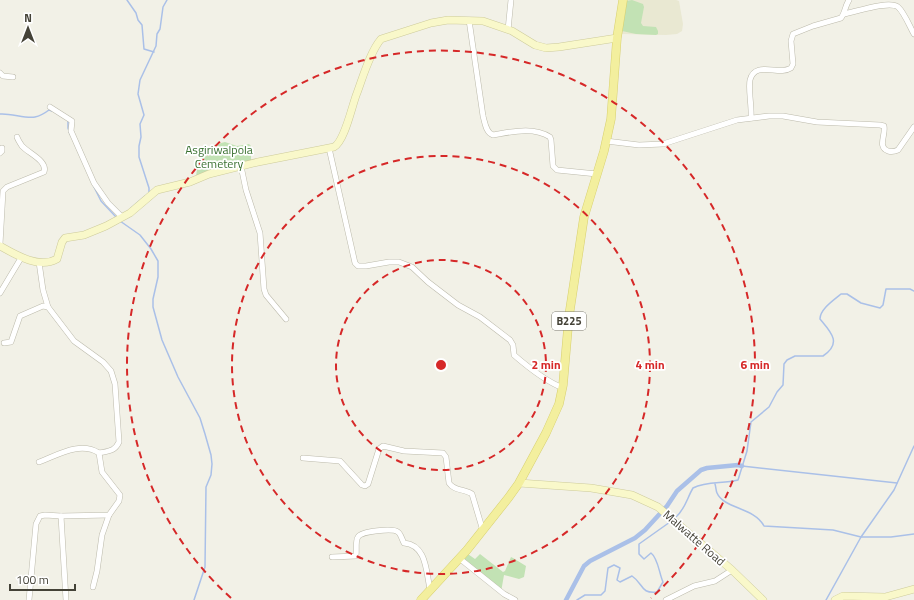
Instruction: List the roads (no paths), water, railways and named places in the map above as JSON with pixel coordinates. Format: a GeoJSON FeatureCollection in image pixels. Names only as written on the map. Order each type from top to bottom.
{"type":"FeatureCollection","features":[{"type":"Feature","properties":{"kind":"main road","name":"B225"},"geometry":{"type":"LineString","coordinates":[[420,600],[483,531],[519,483],[546,433],[559,404],[563,388],[569,316],[584,218],[611,119],[617,38],[623,0]]}},
{"type":"Feature","properties":{"kind":"street"},"geometry":{"type":"LineString","coordinates":[[508,30],[511,0]]}},
{"type":"Feature","properties":{"kind":"street"},"geometry":{"type":"LineString","coordinates":[[844,14],[845,6],[849,0]]}},
{"type":"Feature","properties":{"kind":"street"},"geometry":{"type":"LineString","coordinates":[[751,118],[750,80],[754,73],[758,70],[764,69],[783,71],[792,68],[791,41],[793,34],[805,28],[841,18],[844,14],[876,6],[894,4],[900,8],[914,34]]}},
{"type":"Feature","properties":{"kind":"street"},"geometry":{"type":"LineString","coordinates":[[17,137],[22,146],[38,158],[45,168],[44,172],[7,187],[3,191],[0,245],[21,258],[45,263],[52,262],[57,259],[62,242],[65,238],[84,235],[96,231],[130,213],[157,190],[190,182],[209,174],[241,166],[329,148],[337,145],[342,137],[374,50],[381,39],[448,20],[483,21],[508,30],[535,45],[546,48],[559,48],[617,38]]}},
{"type":"Feature","properties":{"kind":"street"},"geometry":{"type":"LineString","coordinates":[[469,20],[483,116],[487,131],[493,135],[522,130],[546,135],[550,137],[551,140],[553,166],[557,170],[597,174]]}},
{"type":"Feature","properties":{"kind":"street"},"geometry":{"type":"LineString","coordinates":[[0,73],[3,76],[13,77]]}},
{"type":"Feature","properties":{"kind":"street"},"geometry":{"type":"LineString","coordinates":[[50,107],[72,121],[71,131],[94,183],[108,203],[122,217]]}},
{"type":"Feature","properties":{"kind":"street"},"geometry":{"type":"LineString","coordinates":[[606,141],[639,145],[663,144],[737,120],[783,116],[817,122],[884,126],[885,130],[882,146],[888,151],[894,152],[898,150],[914,127]]}},
{"type":"Feature","properties":{"kind":"street"},"geometry":{"type":"LineString","coordinates":[[329,148],[355,263],[358,266],[366,266],[389,262],[399,262],[412,267],[428,282],[458,305],[480,317],[510,340],[513,345],[514,355],[528,367],[554,385],[563,388]]}},
{"type":"Feature","properties":{"kind":"street"},"geometry":{"type":"LineString","coordinates":[[241,166],[246,190],[260,233],[264,289],[266,295],[286,319]]}},
{"type":"Feature","properties":{"kind":"street"},"geometry":{"type":"LineString","coordinates":[[0,293],[21,258]]}},
{"type":"Feature","properties":{"kind":"street"},"geometry":{"type":"LineString","coordinates":[[39,262],[43,290],[48,307],[74,341],[104,362],[111,371],[115,384],[119,442],[113,450],[99,453],[94,450],[82,448],[39,462]]}},
{"type":"Feature","properties":{"kind":"street"},"geometry":{"type":"LineString","coordinates":[[4,343],[11,342],[20,316],[43,306],[48,307]]}},
{"type":"Feature","properties":{"kind":"street"},"geometry":{"type":"LineString","coordinates":[[303,458],[340,460],[362,485],[366,486],[368,484],[378,449],[383,446],[404,451],[443,453],[446,456],[449,483],[455,488],[468,491],[472,494],[483,531]]}},
{"type":"Feature","properties":{"kind":"street"},"geometry":{"type":"LineString","coordinates":[[93,587],[97,571],[102,535],[110,515],[119,501],[120,495],[102,472],[99,453]]}},
{"type":"Feature","properties":{"kind":"street","name":"Malwatte Road"},"geometry":{"type":"LineString","coordinates":[[519,483],[591,488],[632,495],[658,507],[732,570],[763,600]]}},
{"type":"Feature","properties":{"kind":"street"},"geometry":{"type":"LineString","coordinates":[[29,600],[36,524],[40,516],[110,515]]}},
{"type":"Feature","properties":{"kind":"street"},"geometry":{"type":"LineString","coordinates":[[61,516],[66,600]]}},
{"type":"Feature","properties":{"kind":"street"},"geometry":{"type":"LineString","coordinates":[[332,558],[356,556],[357,538],[362,533],[385,530],[397,531],[404,543],[416,547],[422,553],[430,589]]}},
{"type":"Feature","properties":{"kind":"street"},"geometry":{"type":"LineString","coordinates":[[459,558],[504,594],[515,600]]}},
{"type":"Feature","properties":{"kind":"street"},"geometry":{"type":"LineString","coordinates":[[666,600],[694,586],[715,581],[732,570]]}},
{"type":"Feature","properties":{"kind":"street"},"geometry":{"type":"LineString","coordinates":[[835,600],[843,596],[884,597],[914,589]]}},
{"type":"Feature","properties":{"kind":"waterway"},"geometry":{"type":"LineString","coordinates":[[127,0],[142,25],[144,49],[154,52]]}},
{"type":"Feature","properties":{"kind":"waterway"},"geometry":{"type":"LineString","coordinates":[[148,194],[149,188],[139,157],[141,137],[140,124],[144,115],[138,94],[140,80],[156,46],[163,7],[167,0]]}},
{"type":"Feature","properties":{"kind":"waterway"},"geometry":{"type":"LineString","coordinates":[[0,114],[35,117],[49,110],[52,111]]}},
{"type":"Feature","properties":{"kind":"waterway"},"geometry":{"type":"LineString","coordinates":[[68,121],[70,134]]}},
{"type":"Feature","properties":{"kind":"waterway"},"geometry":{"type":"LineString","coordinates":[[93,185],[101,201],[116,217]]}},
{"type":"Feature","properties":{"kind":"waterway"},"geometry":{"type":"LineString","coordinates":[[131,208],[145,196]]}},
{"type":"Feature","properties":{"kind":"waterway"},"geometry":{"type":"LineString","coordinates":[[120,221],[140,235],[158,261],[158,277],[153,299],[153,307],[162,340],[178,377],[200,418],[211,455],[211,475],[206,487],[205,567],[194,600]]}},
{"type":"Feature","properties":{"kind":"waterway"},"geometry":{"type":"LineString","coordinates":[[675,518],[684,508],[693,488],[709,483],[738,480],[747,451],[751,422],[769,407],[777,392],[783,385],[784,364],[787,360],[795,356],[823,356],[832,346],[833,337],[828,328],[820,319],[822,312],[828,305],[841,294],[847,294],[861,303],[880,308],[883,305],[886,289],[910,289],[914,291]]}},
{"type":"Feature","properties":{"kind":"waterway"},"geometry":{"type":"LineString","coordinates":[[826,600],[861,537],[894,490],[914,446]]}},
{"type":"Feature","properties":{"kind":"waterway"},"geometry":{"type":"LineString","coordinates":[[566,600],[584,566],[590,561],[635,538],[645,530],[667,506],[677,491],[701,470],[707,468],[738,465],[742,466]]}},
{"type":"Feature","properties":{"kind":"waterway"},"geometry":{"type":"LineString","coordinates":[[742,466],[897,483]]}},
{"type":"Feature","properties":{"kind":"waterway"},"geometry":{"type":"LineString","coordinates":[[715,484],[717,492],[721,498],[726,502],[747,511],[764,526],[833,530],[861,537],[891,537],[914,534]]}},
{"type":"Feature","properties":{"kind":"waterway"},"geometry":{"type":"LineString","coordinates":[[577,600],[585,595],[601,595],[605,591],[608,568],[614,565],[620,568],[617,580],[620,582],[632,576],[645,590],[657,592],[663,582],[657,562],[651,553],[644,559],[639,554],[639,544],[670,522]]}},
{"type":"Feature","properties":{"kind":"park label","name":"Asgiriwalpola Cemetery"},"geometry":{"type":"Point","coordinates":[219,157]}}]}
